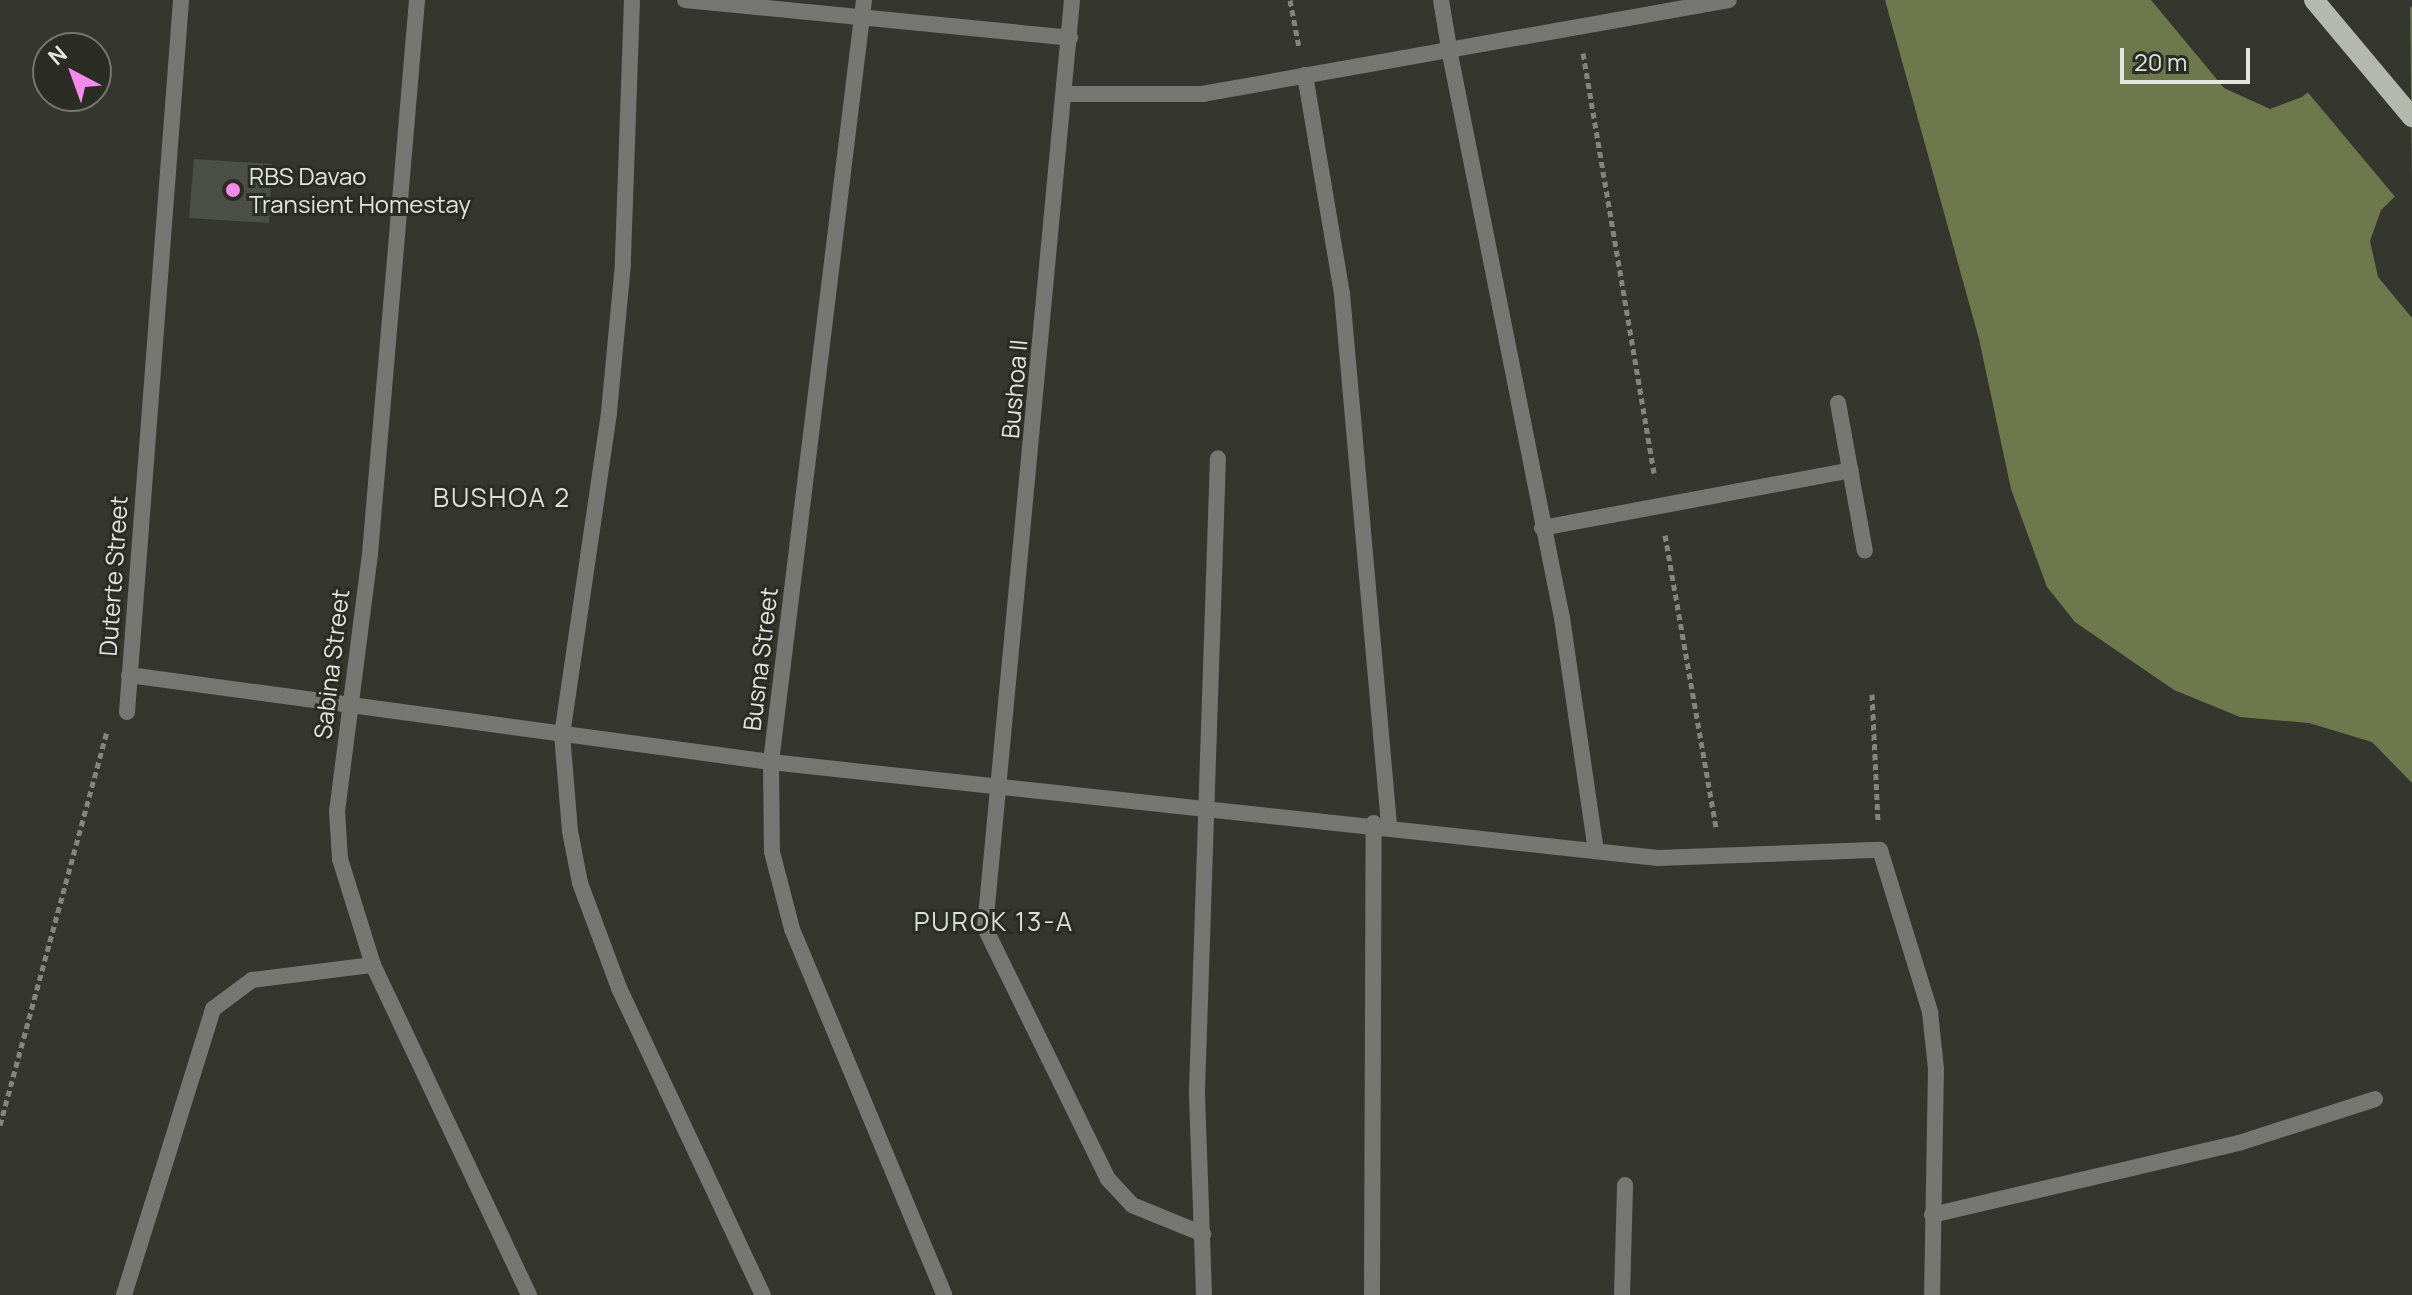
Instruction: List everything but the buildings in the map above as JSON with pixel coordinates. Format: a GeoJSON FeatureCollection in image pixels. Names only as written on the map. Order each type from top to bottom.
{"type":"FeatureCollection","features":[{"type":"Feature","properties":{"kind":"main road"},"geometry":{"type":"LineString","coordinates":[[2314,0],[2412,117]]}},
{"type":"Feature","properties":{"kind":"street","name":"Duterte Street"},"geometry":{"type":"LineString","coordinates":[[127,712],[181,0]]}},
{"type":"Feature","properties":{"kind":"street","name":"Sabina Street"},"geometry":{"type":"LineString","coordinates":[[417,0],[350,706],[337,811],[340,859],[373,965],[529,1295]]}},
{"type":"Feature","properties":{"kind":"street"},"geometry":{"type":"LineString","coordinates":[[632,0],[623,264],[609,413],[562,734],[580,883],[619,988],[763,1295]]}},
{"type":"Feature","properties":{"kind":"street"},"geometry":{"type":"LineString","coordinates":[[685,0],[1070,38]]}},
{"type":"Feature","properties":{"kind":"street","name":"Busna Street"},"geometry":{"type":"LineString","coordinates":[[864,0],[771,762],[772,852],[788,915],[944,1295]]}},
{"type":"Feature","properties":{"kind":"street","name":"Bushoa II"},"geometry":{"type":"LineString","coordinates":[[1072,0],[984,902],[989,942],[1108,1179],[1132,1205],[1203,1234]]}},
{"type":"Feature","properties":{"kind":"street"},"geometry":{"type":"LineString","coordinates":[[1441,0],[1542,528],[1596,850]]}},
{"type":"Feature","properties":{"kind":"street"},"geometry":{"type":"LineString","coordinates":[[1065,94],[1202,94],[1450,54],[1729,0]]}},
{"type":"Feature","properties":{"kind":"street"},"geometry":{"type":"LineString","coordinates":[[1305,75],[1342,294],[1382,824],[1372,1295]]}},
{"type":"Feature","properties":{"kind":"street"},"geometry":{"type":"LineString","coordinates":[[1838,403],[1865,551]]}},
{"type":"Feature","properties":{"kind":"street"},"geometry":{"type":"LineString","coordinates":[[1204,1295],[1197,1090],[1218,458]]}},
{"type":"Feature","properties":{"kind":"street"},"geometry":{"type":"LineString","coordinates":[[1542,528],[1851,470]]}},
{"type":"Feature","properties":{"kind":"street"},"geometry":{"type":"LineString","coordinates":[[129,675],[771,762],[997,783],[1207,811],[1382,824],[1596,850],[1722,861],[1880,850],[1930,1012],[1936,1069],[1932,1295]]}},
{"type":"Feature","properties":{"kind":"street"},"geometry":{"type":"LineString","coordinates":[[124,1295],[213,1009],[252,980],[373,965]]}},
{"type":"Feature","properties":{"kind":"street"},"geometry":{"type":"LineString","coordinates":[[1932,1215],[2239,1143],[2375,1099]]}},
{"type":"Feature","properties":{"kind":"street"},"geometry":{"type":"LineString","coordinates":[[1622,1295],[1625,1185]]}},
{"type":"Feature","properties":{"kind":"path"},"geometry":{"type":"LineString","coordinates":[[1290,0],[1305,75]]}},
{"type":"Feature","properties":{"kind":"path"},"geometry":{"type":"LineString","coordinates":[[1579,29],[1722,861]]}},
{"type":"Feature","properties":{"kind":"path"},"geometry":{"type":"LineString","coordinates":[[1872,694],[1880,850]]}},
{"type":"Feature","properties":{"kind":"path"},"geometry":{"type":"LineString","coordinates":[[0,1125],[112,711],[127,712]]}},
{"type":"Feature","properties":{"kind":"shaded area"},"geometry":{"type":"Polygon","coordinates":[[[1885,0],[2151,0],[2224,88],[2270,109],[2302,97],[2412,6],[2412,180],[2381,210],[2370,241],[2378,277],[2412,318],[2412,783],[2372,742],[2309,723],[2240,717],[2174,690],[2075,622],[2047,587],[2011,489],[1979,339],[1885,0]]]}},
{"type":"Feature","properties":{"kind":"pier"},"geometry":{"type":"Polygon","coordinates":[[[2410,3],[2412,185],[2396,198],[2305,89],[2410,3]]]}},
{"type":"Feature","properties":{"kind":"place","name":"RBS Davao Transient Homestay"},"geometry":{"type":"Point","coordinates":[233,190]}},
{"type":"Feature","properties":{"kind":"district","name":"BUSHOA 2"},"geometry":{"type":"Point","coordinates":[502,498]}},
{"type":"Feature","properties":{"kind":"district","name":"PUROK 13-A"},"geometry":{"type":"Point","coordinates":[994,922]}}]}
